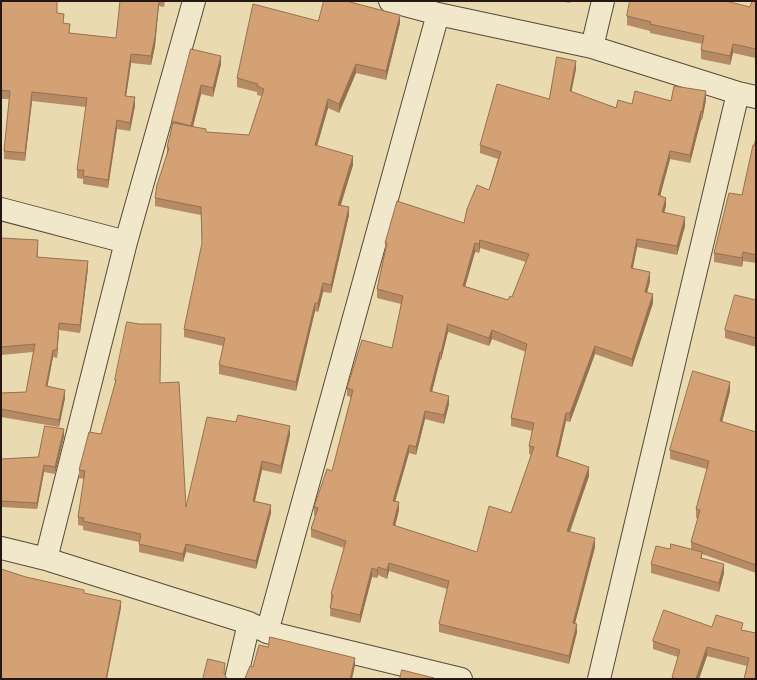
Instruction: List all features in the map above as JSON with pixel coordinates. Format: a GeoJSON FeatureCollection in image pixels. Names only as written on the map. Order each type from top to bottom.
{"type":"FeatureCollection","features":[{"type":"Feature","properties":{"kind":"street"},"geometry":{"type":"LineString","coordinates":[[46,559],[126,242],[194,1]]}},
{"type":"Feature","properties":{"kind":"street"},"geometry":{"type":"LineString","coordinates":[[390,1],[438,14],[592,47],[747,95],[600,679]]}},
{"type":"Feature","properties":{"kind":"street"},"geometry":{"type":"LineString","coordinates":[[592,47],[603,1]]}},
{"type":"Feature","properties":{"kind":"street"},"geometry":{"type":"LineString","coordinates":[[236,679],[258,628],[438,14]]}},
{"type":"Feature","properties":{"kind":"street"},"geometry":{"type":"LineString","coordinates":[[1,209],[126,242]]}},
{"type":"Feature","properties":{"kind":"street"},"geometry":{"type":"LineString","coordinates":[[1,548],[46,559],[258,628],[462,679]]}},
{"type":"Feature","properties":{"kind":"building"},"geometry":{"type":"Polygon","coordinates":[[[1,1],[57,1],[57,13],[64,14],[63,23],[70,24],[69,33],[116,38],[120,1],[159,1],[155,37],[151,56],[131,54],[125,96],[135,97],[130,123],[117,120],[108,180],[83,176],[84,170],[77,170],[87,98],[32,92],[25,153],[4,151],[10,91],[1,90],[1,1]]]}},
{"type":"Feature","properties":{"kind":"building"},"geometry":{"type":"Polygon","coordinates":[[[324,1],[346,1],[400,15],[386,71],[356,64],[339,104],[328,99],[315,145],[353,156],[338,205],[349,207],[331,285],[323,283],[318,303],[315,303],[296,382],[219,365],[225,338],[184,329],[202,243],[201,207],[155,198],[157,185],[169,148],[167,147],[173,123],[206,129],[206,132],[249,135],[264,89],[257,86],[258,84],[237,78],[253,4],[318,21],[324,1]]]}},
{"type":"Feature","properties":{"kind":"building"},"geometry":{"type":"Polygon","coordinates":[[[630,1],[726,1],[750,7],[752,1],[756,1],[756,49],[733,44],[730,56],[701,50],[704,36],[650,24],[651,22],[627,16],[630,1]]]}},
{"type":"Feature","properties":{"kind":"building"},"geometry":{"type":"Polygon","coordinates":[[[191,49],[221,56],[213,88],[201,85],[191,126],[172,121],[191,49]]]}},
{"type":"Feature","properties":{"kind":"building"},"geometry":{"type":"Polygon","coordinates":[[[557,57],[576,61],[570,91],[616,108],[618,100],[632,104],[635,91],[671,101],[674,86],[706,91],[702,112],[701,111],[690,155],[670,151],[658,195],[666,198],[662,212],[685,217],[677,246],[637,239],[631,268],[650,272],[645,292],[653,294],[632,359],[595,346],[570,413],[566,413],[556,456],[589,467],[567,531],[595,538],[573,623],[577,624],[569,656],[439,624],[449,581],[389,563],[387,570],[378,567],[377,570],[372,568],[360,615],[330,608],[333,595],[331,594],[346,541],[311,529],[318,508],[314,507],[327,469],[332,471],[353,390],[347,388],[362,340],[392,348],[403,296],[377,289],[387,243],[385,243],[397,201],[464,223],[467,209],[477,185],[489,190],[501,152],[480,145],[497,84],[549,99],[557,57]],[[480,240],[479,244],[475,243],[463,286],[508,300],[510,296],[512,297],[529,254],[480,240]],[[448,324],[430,391],[449,396],[444,415],[425,411],[416,447],[409,445],[393,501],[399,502],[393,525],[477,552],[489,506],[511,513],[534,447],[529,446],[534,423],[511,418],[527,344],[492,330],[489,338],[448,324]]]}},
{"type":"Feature","properties":{"kind":"building"},"geometry":{"type":"Polygon","coordinates":[[[756,138],[756,255],[743,252],[742,258],[714,253],[729,193],[742,195],[753,145],[756,138]]]}},
{"type":"Feature","properties":{"kind":"building"},"geometry":{"type":"Polygon","coordinates":[[[1,238],[38,240],[37,257],[88,261],[80,325],[59,323],[57,350],[53,350],[46,386],[65,390],[59,420],[1,409],[1,393],[26,392],[35,344],[1,347],[1,238]]]}},
{"type":"Feature","properties":{"kind":"building"},"geometry":{"type":"Polygon","coordinates":[[[735,295],[756,300],[756,338],[725,330],[735,295]]]}},
{"type":"Feature","properties":{"kind":"building"},"geometry":{"type":"Polygon","coordinates":[[[127,322],[139,324],[161,324],[160,383],[179,382],[186,507],[207,417],[236,422],[238,415],[290,426],[281,466],[262,461],[253,501],[271,505],[256,561],[186,544],[183,554],[139,544],[141,534],[83,521],[84,518],[78,517],[85,471],[79,470],[89,432],[101,434],[116,380],[127,322]]]}},
{"type":"Feature","properties":{"kind":"building"},"geometry":{"type":"Polygon","coordinates":[[[693,371],[730,382],[720,421],[756,432],[756,565],[691,542],[700,510],[696,509],[709,461],[670,450],[693,371]]]}},
{"type":"Feature","properties":{"kind":"building"},"geometry":{"type":"Polygon","coordinates":[[[45,426],[64,429],[55,467],[44,465],[37,503],[1,501],[1,459],[38,457],[45,426]]]}},
{"type":"Feature","properties":{"kind":"building"},"geometry":{"type":"Polygon","coordinates":[[[671,544],[702,552],[701,558],[724,564],[719,583],[651,564],[656,546],[670,549],[671,544]]]}},
{"type":"Feature","properties":{"kind":"building"},"geometry":{"type":"Polygon","coordinates":[[[1,569],[26,577],[84,590],[84,593],[121,601],[106,679],[1,679],[1,569]]]}},
{"type":"Feature","properties":{"kind":"building"},"geometry":{"type":"Polygon","coordinates":[[[664,610],[712,627],[716,615],[743,623],[741,630],[756,633],[756,679],[744,679],[749,658],[707,647],[696,679],[676,679],[672,677],[680,650],[653,641],[664,610]]]}},
{"type":"Feature","properties":{"kind":"building"},"geometry":{"type":"Polygon","coordinates":[[[270,637],[355,658],[350,679],[245,679],[250,666],[253,667],[259,645],[268,647],[270,637]]]}},
{"type":"Feature","properties":{"kind":"building"},"geometry":{"type":"Polygon","coordinates":[[[208,659],[225,663],[224,673],[227,679],[203,679],[208,659]]]}},
{"type":"Feature","properties":{"kind":"building"},"geometry":{"type":"Polygon","coordinates":[[[402,670],[434,678],[400,679],[402,670]]]}}]}
